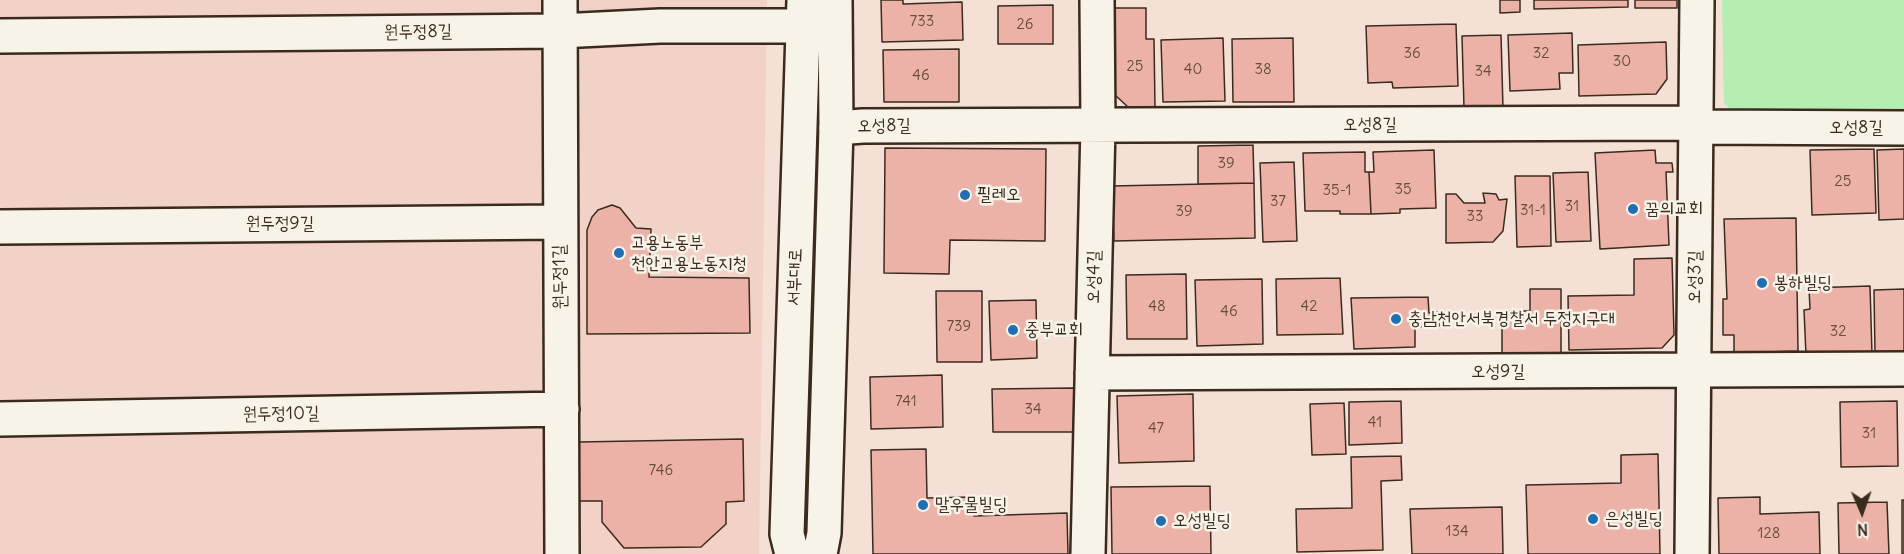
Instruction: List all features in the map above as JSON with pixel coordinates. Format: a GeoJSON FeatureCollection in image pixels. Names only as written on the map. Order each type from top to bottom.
{"type":"FeatureCollection","features":[{"type":"Feature","properties":{"kind":"street","name":"오성4길"},"geometry":{"type":"LineString","coordinates":[[1088,554],[1098,126],[1097,0]]}},
{"type":"Feature","properties":{"kind":"street","name":"오성3길"},"geometry":{"type":"LineString","coordinates":[[1692,554],[1697,0]]}},
{"type":"Feature","properties":{"kind":"street","name":"원두정8길"},"geometry":{"type":"LineString","coordinates":[[0,36],[560,15],[660,26],[820,13]]}},
{"type":"Feature","properties":{"kind":"street","name":"서부대로"},"geometry":{"type":"LineString","coordinates":[[820,13],[836,128],[825,521],[820,554]]}},
{"type":"Feature","properties":{"kind":"street","name":"서부대로"},"geometry":{"type":"LineString","coordinates":[[792,554],[787,534],[820,13]]}},
{"type":"Feature","properties":{"kind":"street","name":"원두정1길"},"geometry":{"type":"LineString","coordinates":[[560,15],[561,554]]}},
{"type":"Feature","properties":{"kind":"street","name":"오성8길"},"geometry":{"type":"LineString","coordinates":[[836,128],[863,126],[1680,123],[1697,127],[1904,128]]}},
{"type":"Feature","properties":{"kind":"street","name":"원두정9길"},"geometry":{"type":"LineString","coordinates":[[0,226],[560,222]]}},
{"type":"Feature","properties":{"kind":"street","name":"오성9길"},"geometry":{"type":"LineString","coordinates":[[1092,374],[1904,369]]}},
{"type":"Feature","properties":{"kind":"street","name":"원두정10길"},"geometry":{"type":"LineString","coordinates":[[0,419],[562,409]]}},
{"type":"Feature","properties":{"kind":"shaded area"},"geometry":{"type":"Polygon","coordinates":[[[0,0],[767,0],[759,554],[0,554],[0,0]]]}},
{"type":"Feature","properties":{"kind":"green space"},"geometry":{"type":"Polygon","coordinates":[[[1722,0],[1904,0],[1904,111],[1732,111],[1724,103],[1722,0]]]}},
{"type":"Feature","properties":{"kind":"building"},"geometry":{"type":"Polygon","coordinates":[[[881,0],[903,0],[903,4],[962,2],[963,40],[882,42],[881,0]]]}},
{"type":"Feature","properties":{"kind":"building"},"geometry":{"type":"Polygon","coordinates":[[[1500,0],[1520,0],[1520,12],[1500,13],[1500,0]]]}},
{"type":"Feature","properties":{"kind":"building"},"geometry":{"type":"Polygon","coordinates":[[[1534,0],[1628,0],[1628,7],[1534,9],[1534,0]]]}},
{"type":"Feature","properties":{"kind":"building"},"geometry":{"type":"Polygon","coordinates":[[[1635,0],[1677,0],[1677,8],[1635,8],[1635,0]]]}},
{"type":"Feature","properties":{"kind":"building"},"geometry":{"type":"Polygon","coordinates":[[[1053,5],[1053,44],[998,44],[998,6],[1053,5]]]}},
{"type":"Feature","properties":{"kind":"building"},"geometry":{"type":"Polygon","coordinates":[[[1114,8],[1146,8],[1146,39],[1154,39],[1155,107],[1128,107],[1115,95],[1114,8]]]}},
{"type":"Feature","properties":{"kind":"building"},"geometry":{"type":"Polygon","coordinates":[[[1456,24],[1458,86],[1393,88],[1392,82],[1368,83],[1366,26],[1456,24]]]}},
{"type":"Feature","properties":{"kind":"building"},"geometry":{"type":"Polygon","coordinates":[[[1572,33],[1573,73],[1559,73],[1560,89],[1510,91],[1508,35],[1572,33]]]}},
{"type":"Feature","properties":{"kind":"building"},"geometry":{"type":"Polygon","coordinates":[[[1501,35],[1503,108],[1464,108],[1462,36],[1501,35]]]}},
{"type":"Feature","properties":{"kind":"building"},"geometry":{"type":"Polygon","coordinates":[[[1223,38],[1225,101],[1163,102],[1161,40],[1223,38]]]}},
{"type":"Feature","properties":{"kind":"building"},"geometry":{"type":"Polygon","coordinates":[[[1293,38],[1294,102],[1233,102],[1232,39],[1293,38]]]}},
{"type":"Feature","properties":{"kind":"building"},"geometry":{"type":"Polygon","coordinates":[[[1666,42],[1667,79],[1656,94],[1579,96],[1578,45],[1666,42]]]}},
{"type":"Feature","properties":{"kind":"building"},"geometry":{"type":"Polygon","coordinates":[[[959,49],[959,102],[884,102],[883,50],[959,49]]]}},
{"type":"Feature","properties":{"kind":"building"},"geometry":{"type":"Polygon","coordinates":[[[1253,145],[1254,183],[1198,184],[1198,146],[1253,145]]]}},
{"type":"Feature","properties":{"kind":"building","name":"필레오"},"geometry":{"type":"Polygon","coordinates":[[[885,148],[1046,149],[1045,241],[950,240],[949,274],[884,273],[885,148]]]}},
{"type":"Feature","properties":{"kind":"building"},"geometry":{"type":"Polygon","coordinates":[[[1874,149],[1876,213],[1812,215],[1810,150],[1874,149]]]}},
{"type":"Feature","properties":{"kind":"building"},"geometry":{"type":"Polygon","coordinates":[[[1904,149],[1904,219],[1879,220],[1877,150],[1904,149]]]}},
{"type":"Feature","properties":{"kind":"building"},"geometry":{"type":"Polygon","coordinates":[[[1434,150],[1436,208],[1400,209],[1400,213],[1371,214],[1369,172],[1374,172],[1373,152],[1434,150]]]}},
{"type":"Feature","properties":{"kind":"building","name":"꿈의교회"},"geometry":{"type":"Polygon","coordinates":[[[1655,150],[1656,163],[1672,163],[1673,172],[1666,172],[1669,245],[1600,249],[1595,153],[1655,150]]]}},
{"type":"Feature","properties":{"kind":"building"},"geometry":{"type":"Polygon","coordinates":[[[1365,152],[1365,172],[1369,172],[1371,214],[1305,211],[1303,153],[1365,152]]]}},
{"type":"Feature","properties":{"kind":"building"},"geometry":{"type":"Polygon","coordinates":[[[1294,162],[1297,241],[1263,242],[1260,163],[1294,162]]]}},
{"type":"Feature","properties":{"kind":"building"},"geometry":{"type":"Polygon","coordinates":[[[1588,172],[1591,241],[1556,242],[1553,173],[1588,172]]]}},
{"type":"Feature","properties":{"kind":"building"},"geometry":{"type":"Polygon","coordinates":[[[1515,176],[1550,176],[1551,246],[1517,247],[1515,176]]]}},
{"type":"Feature","properties":{"kind":"building"},"geometry":{"type":"Polygon","coordinates":[[[1254,183],[1255,238],[1114,241],[1112,186],[1254,183]]]}},
{"type":"Feature","properties":{"kind":"building"},"geometry":{"type":"Polygon","coordinates":[[[1483,193],[1496,194],[1499,200],[1507,199],[1503,231],[1493,242],[1446,243],[1446,194],[1456,194],[1464,203],[1485,203],[1483,193]]]}},
{"type":"Feature","properties":{"kind":"building","name":"고용노동부 천안고용노동지청"},"geometry":{"type":"Polygon","coordinates":[[[612,205],[620,208],[636,228],[651,229],[649,277],[749,278],[750,333],[587,334],[587,230],[592,217],[598,210],[612,205]]]}},
{"type":"Feature","properties":{"kind":"building","name":"봉하빌딩"},"geometry":{"type":"Polygon","coordinates":[[[1796,218],[1798,351],[1734,353],[1734,335],[1723,335],[1723,299],[1727,299],[1724,219],[1796,218]]]}},
{"type":"Feature","properties":{"kind":"building"},"geometry":{"type":"Polygon","coordinates":[[[1672,258],[1674,335],[1662,348],[1569,350],[1568,296],[1634,295],[1634,259],[1672,258]]]}},
{"type":"Feature","properties":{"kind":"building"},"geometry":{"type":"Polygon","coordinates":[[[1186,274],[1187,339],[1127,339],[1126,275],[1186,274]]]}},
{"type":"Feature","properties":{"kind":"building"},"geometry":{"type":"Polygon","coordinates":[[[1340,278],[1343,334],[1277,335],[1276,279],[1340,278]]]}},
{"type":"Feature","properties":{"kind":"building"},"geometry":{"type":"Polygon","coordinates":[[[1262,279],[1263,344],[1197,346],[1195,280],[1262,279]]]}},
{"type":"Feature","properties":{"kind":"building"},"geometry":{"type":"Polygon","coordinates":[[[1870,286],[1872,354],[1806,355],[1804,310],[1810,309],[1809,288],[1870,286]]]}},
{"type":"Feature","properties":{"kind":"building"},"geometry":{"type":"Polygon","coordinates":[[[1530,289],[1561,289],[1561,357],[1502,357],[1502,311],[1530,311],[1530,289]]]}},
{"type":"Feature","properties":{"kind":"building"},"geometry":{"type":"Polygon","coordinates":[[[1904,289],[1904,353],[1875,353],[1874,290],[1904,289]]]}},
{"type":"Feature","properties":{"kind":"building"},"geometry":{"type":"Polygon","coordinates":[[[936,291],[982,291],[982,362],[937,362],[936,291]]]}},
{"type":"Feature","properties":{"kind":"building","name":"충남천안서북경찰서 두정지구대"},"geometry":{"type":"Polygon","coordinates":[[[1428,297],[1429,313],[1439,312],[1439,326],[1415,327],[1415,347],[1354,349],[1351,298],[1428,297]]]}},
{"type":"Feature","properties":{"kind":"building","name":"중부교회"},"geometry":{"type":"Polygon","coordinates":[[[1036,300],[1037,358],[991,360],[989,301],[1036,300]]]}},
{"type":"Feature","properties":{"kind":"building"},"geometry":{"type":"Polygon","coordinates":[[[942,375],[943,427],[871,429],[870,377],[942,375]]]}},
{"type":"Feature","properties":{"kind":"building"},"geometry":{"type":"Polygon","coordinates":[[[1074,388],[1074,432],[993,432],[992,389],[1074,388]]]}},
{"type":"Feature","properties":{"kind":"building"},"geometry":{"type":"Polygon","coordinates":[[[1193,394],[1194,461],[1119,463],[1117,396],[1193,394]]]}},
{"type":"Feature","properties":{"kind":"building"},"geometry":{"type":"Polygon","coordinates":[[[1401,401],[1402,443],[1349,445],[1349,402],[1401,401]]]}},
{"type":"Feature","properties":{"kind":"building"},"geometry":{"type":"Polygon","coordinates":[[[1897,401],[1898,466],[1841,467],[1840,402],[1897,401]]]}},
{"type":"Feature","properties":{"kind":"building"},"geometry":{"type":"Polygon","coordinates":[[[1344,403],[1346,454],[1312,455],[1310,404],[1344,403]]]}},
{"type":"Feature","properties":{"kind":"building"},"geometry":{"type":"Polygon","coordinates":[[[743,439],[744,501],[726,502],[726,524],[701,547],[624,548],[602,522],[602,501],[579,501],[579,442],[743,439]]]}},
{"type":"Feature","properties":{"kind":"building","name":"말우물빌딩"},"geometry":{"type":"Polygon","coordinates":[[[926,449],[927,498],[973,497],[974,516],[1067,513],[1068,554],[873,554],[871,450],[926,449]]]}},
{"type":"Feature","properties":{"kind":"building","name":"은성빌딩"},"geometry":{"type":"Polygon","coordinates":[[[1658,454],[1660,554],[1528,554],[1526,485],[1621,483],[1621,455],[1658,454]]]}},
{"type":"Feature","properties":{"kind":"building"},"geometry":{"type":"Polygon","coordinates":[[[1401,456],[1402,480],[1381,481],[1383,550],[1297,552],[1296,509],[1352,508],[1351,457],[1401,456]]]}},
{"type":"Feature","properties":{"kind":"building","name":"오성빌딩"},"geometry":{"type":"Polygon","coordinates":[[[1210,486],[1211,554],[1112,554],[1111,487],[1210,486]]]}},
{"type":"Feature","properties":{"kind":"building"},"geometry":{"type":"Polygon","coordinates":[[[1760,497],[1760,514],[1819,512],[1820,554],[1719,554],[1718,498],[1760,497]]]}},
{"type":"Feature","properties":{"kind":"building"},"geometry":{"type":"Polygon","coordinates":[[[1902,500],[1904,500],[1904,554],[1902,554],[1902,500]]]}},
{"type":"Feature","properties":{"kind":"building"},"geometry":{"type":"Polygon","coordinates":[[[1887,502],[1889,554],[1839,554],[1838,503],[1887,502]]]}},
{"type":"Feature","properties":{"kind":"building"},"geometry":{"type":"Polygon","coordinates":[[[1502,507],[1503,554],[1412,554],[1410,509],[1502,507]]]}},
{"type":"Feature","properties":{"kind":"place","name":"필레오"},"geometry":{"type":"Point","coordinates":[965,195]}},
{"type":"Feature","properties":{"kind":"place","name":"꿈의교회"},"geometry":{"type":"Point","coordinates":[1633,209]}},
{"type":"Feature","properties":{"kind":"place","name":"고용노동부 천안고용노동지청"},"geometry":{"type":"Point","coordinates":[619,253]}},
{"type":"Feature","properties":{"kind":"place","name":"봉하빌딩"},"geometry":{"type":"Point","coordinates":[1762,283]}},
{"type":"Feature","properties":{"kind":"place","name":"충남천안서북경찰서 두정지구대"},"geometry":{"type":"Point","coordinates":[1396,319]}},
{"type":"Feature","properties":{"kind":"place","name":"중부교회"},"geometry":{"type":"Point","coordinates":[1013,330]}},
{"type":"Feature","properties":{"kind":"place","name":"말우물빌딩"},"geometry":{"type":"Point","coordinates":[923,505]}},
{"type":"Feature","properties":{"kind":"place","name":"은성빌딩"},"geometry":{"type":"Point","coordinates":[1593,519]}},
{"type":"Feature","properties":{"kind":"place","name":"오성빌딩"},"geometry":{"type":"Point","coordinates":[1161,521]}}]}
